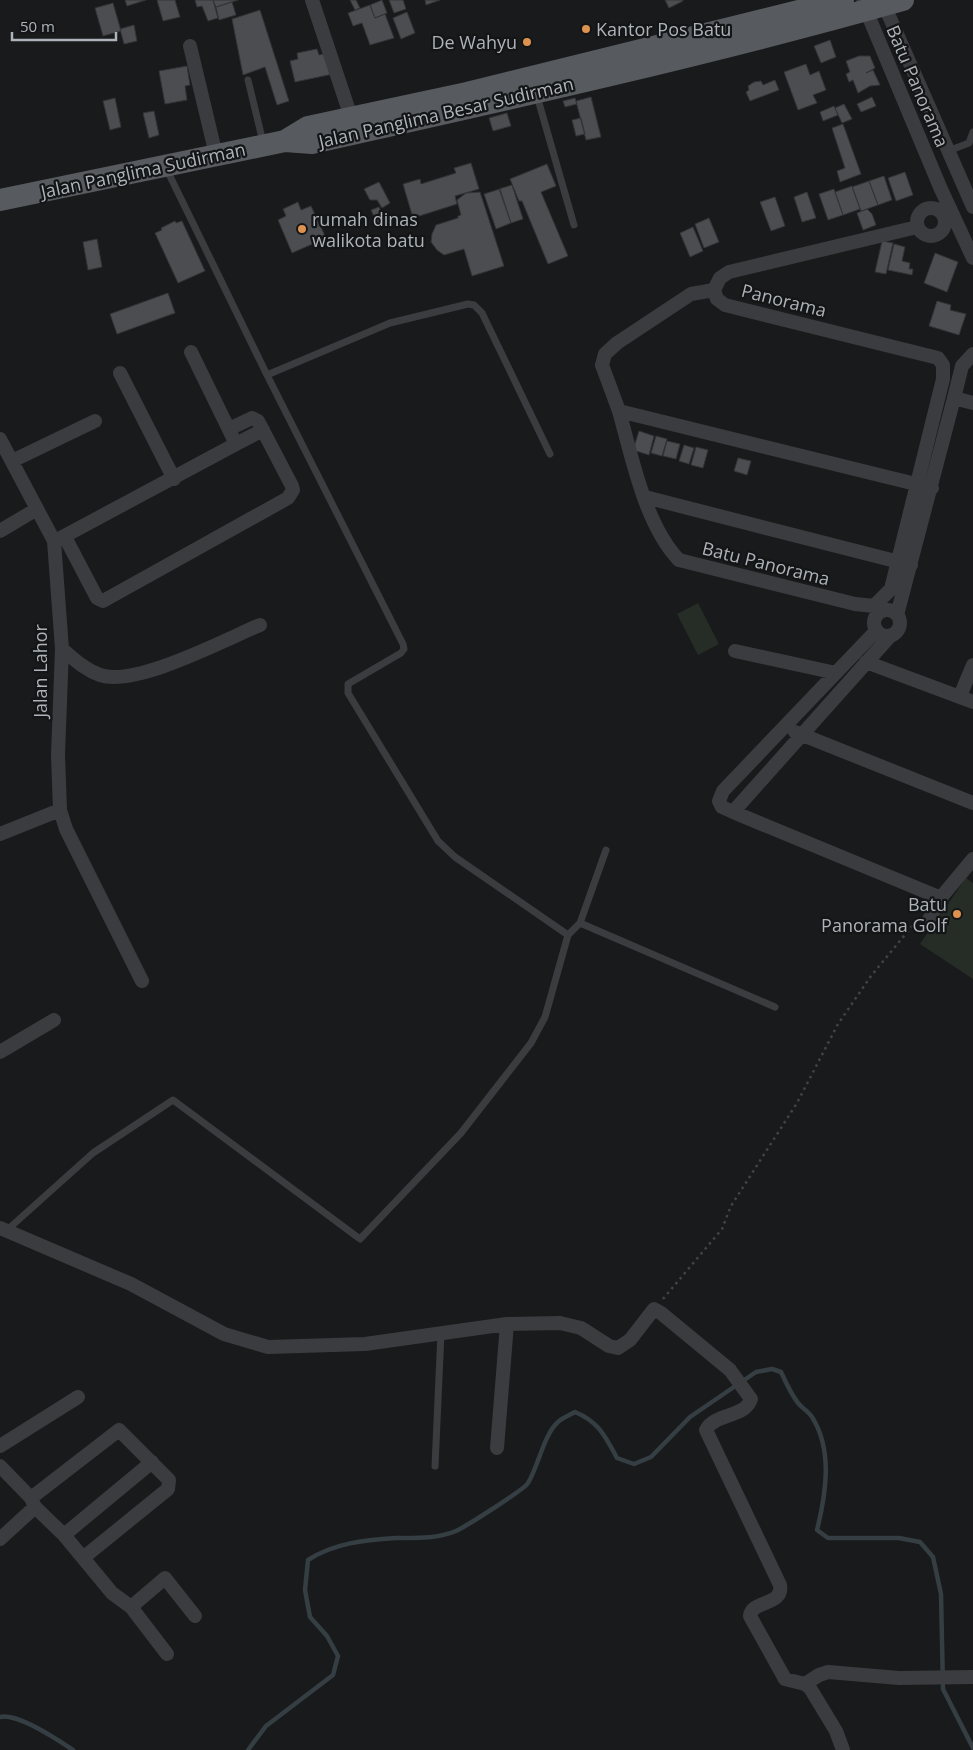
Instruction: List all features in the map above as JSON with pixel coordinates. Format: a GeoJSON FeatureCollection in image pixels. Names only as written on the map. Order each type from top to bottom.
{"type":"FeatureCollection","features":[{"type":"Feature","properties":{"kind":"main road","name":"Jalan Panglima Besar Sudirman"},"geometry":{"type":"LineString","coordinates":[[275,143],[308,127],[467,93],[842,0]]}},
{"type":"Feature","properties":{"kind":"main road","name":"Jalan Panglima Besar Sudirman"},"geometry":{"type":"LineString","coordinates":[[275,143],[312,143],[536,93],[879,3]]}},
{"type":"Feature","properties":{"kind":"main road","name":"Jalan Panglima Sudirman"},"geometry":{"type":"LineString","coordinates":[[0,200],[275,143]]}},
{"type":"Feature","properties":{"kind":"street"},"geometry":{"type":"LineString","coordinates":[[312,0],[351,117]]}},
{"type":"Feature","properties":{"kind":"street","name":"Batu Panorama"},"geometry":{"type":"LineString","coordinates":[[879,3],[970,201]]}},
{"type":"Feature","properties":{"kind":"street","name":"Batu Panorama"},"geometry":{"type":"LineString","coordinates":[[879,3],[940,187],[943,207]]}},
{"type":"Feature","properties":{"kind":"street"},"geometry":{"type":"LineString","coordinates":[[190,46],[216,155]]}},
{"type":"Feature","properties":{"kind":"street"},"geometry":{"type":"LineString","coordinates":[[970,201],[922,211],[918,216],[917,227],[924,235],[935,236],[950,225],[973,214]]}},
{"type":"Feature","properties":{"kind":"street"},"geometry":{"type":"LineString","coordinates":[[943,207],[950,225],[973,258]]}},
{"type":"Feature","properties":{"kind":"street","name":"Panorama"},"geometry":{"type":"LineString","coordinates":[[917,227],[729,272],[720,278],[714,290],[717,299],[725,305],[938,358],[962,366]]}},
{"type":"Feature","properties":{"kind":"street","name":"Batu Panorama"},"geometry":{"type":"LineString","coordinates":[[714,290],[691,294],[617,343],[605,354],[602,365],[619,411],[645,496],[661,538],[668,549],[684,563],[855,604],[875,611]]}},
{"type":"Feature","properties":{"kind":"street"},"geometry":{"type":"LineString","coordinates":[[191,352],[236,444]]}},
{"type":"Feature","properties":{"kind":"street"},"geometry":{"type":"LineString","coordinates":[[897,615],[932,488],[962,366],[973,354]]}},
{"type":"Feature","properties":{"kind":"street"},"geometry":{"type":"LineString","coordinates":[[891,635],[883,635],[876,631],[874,623],[875,611],[890,591],[943,378],[943,365],[938,358]]}},
{"type":"Feature","properties":{"kind":"street"},"geometry":{"type":"LineString","coordinates":[[120,373],[174,479]]}},
{"type":"Feature","properties":{"kind":"street"},"geometry":{"type":"LineString","coordinates":[[954,398],[973,403]]}},
{"type":"Feature","properties":{"kind":"street"},"geometry":{"type":"LineString","coordinates":[[619,411],[932,488]]}},
{"type":"Feature","properties":{"kind":"street"},"geometry":{"type":"LineString","coordinates":[[229,429],[252,418],[258,421],[263,430],[292,486],[292,494],[107,600],[101,601],[97,598],[60,539],[263,430]]}},
{"type":"Feature","properties":{"kind":"street"},"geometry":{"type":"LineString","coordinates":[[12,461],[95,421]]}},
{"type":"Feature","properties":{"kind":"street","name":"Jalan Lahor"},"geometry":{"type":"LineString","coordinates":[[0,439],[38,509],[60,539],[62,649],[58,755],[60,810],[66,829],[142,981]]}},
{"type":"Feature","properties":{"kind":"street"},"geometry":{"type":"LineString","coordinates":[[645,496],[911,565]]}},
{"type":"Feature","properties":{"kind":"street"},"geometry":{"type":"LineString","coordinates":[[0,532],[38,509]]}},
{"type":"Feature","properties":{"kind":"street"},"geometry":{"type":"LineString","coordinates":[[732,812],[897,630],[900,623],[897,615],[891,610],[875,611]]}},
{"type":"Feature","properties":{"kind":"street"},"geometry":{"type":"LineString","coordinates":[[62,649],[83,666],[102,675],[124,676],[150,671],[260,625]]}},
{"type":"Feature","properties":{"kind":"street"},"geometry":{"type":"LineString","coordinates":[[876,631],[723,791],[720,805],[732,812],[941,898]]}},
{"type":"Feature","properties":{"kind":"street"},"geometry":{"type":"LineString","coordinates":[[735,651],[836,673]]}},
{"type":"Feature","properties":{"kind":"street"},"geometry":{"type":"LineString","coordinates":[[866,662],[967,699],[973,665]]}},
{"type":"Feature","properties":{"kind":"street"},"geometry":{"type":"LineString","coordinates":[[786,727],[973,802]]}},
{"type":"Feature","properties":{"kind":"street"},"geometry":{"type":"LineString","coordinates":[[0,834],[60,810]]}},
{"type":"Feature","properties":{"kind":"street"},"geometry":{"type":"LineString","coordinates":[[922,920],[973,859]]}},
{"type":"Feature","properties":{"kind":"street"},"geometry":{"type":"LineString","coordinates":[[0,1052],[54,1020]]}},
{"type":"Feature","properties":{"kind":"street"},"geometry":{"type":"LineString","coordinates":[[3,1230],[131,1284],[224,1334],[268,1347],[365,1344],[507,1324],[571,1325],[581,1328],[609,1346],[618,1348],[630,1340],[654,1309],[730,1370],[751,1399],[750,1403],[708,1426],[707,1434],[780,1585],[781,1590],[777,1597],[753,1609],[750,1616],[785,1679],[805,1684],[810,1688],[833,1726],[842,1750]]}},
{"type":"Feature","properties":{"kind":"street"},"geometry":{"type":"LineString","coordinates":[[497,1448],[507,1324]]}},
{"type":"Feature","properties":{"kind":"street"},"geometry":{"type":"LineString","coordinates":[[0,1446],[78,1397]]}},
{"type":"Feature","properties":{"kind":"street"},"geometry":{"type":"LineString","coordinates":[[0,1539],[33,1502],[115,1431],[123,1432],[168,1480],[168,1489],[83,1558]]}},
{"type":"Feature","properties":{"kind":"street"},"geometry":{"type":"LineString","coordinates":[[64,1535],[152,1462]]}},
{"type":"Feature","properties":{"kind":"street"},"geometry":{"type":"LineString","coordinates":[[0,1467],[64,1535],[112,1593],[131,1608],[167,1654]]}},
{"type":"Feature","properties":{"kind":"street"},"geometry":{"type":"LineString","coordinates":[[131,1608],[165,1578],[195,1616]]}},
{"type":"Feature","properties":{"kind":"street"},"geometry":{"type":"LineString","coordinates":[[805,1684],[819,1675],[828,1672],[925,1678],[967,1678]]}},
{"type":"Feature","properties":{"kind":"lane"},"geometry":{"type":"LineString","coordinates":[[248,80],[275,143]]}},
{"type":"Feature","properties":{"kind":"lane"},"geometry":{"type":"LineString","coordinates":[[536,93],[574,225]]}},
{"type":"Feature","properties":{"kind":"lane"},"geometry":{"type":"LineString","coordinates":[[948,151],[971,145],[973,132]]}},
{"type":"Feature","properties":{"kind":"lane"},"geometry":{"type":"LineString","coordinates":[[165,166],[267,375],[403,644],[404,649],[401,653],[348,684],[348,693],[438,841],[455,857],[568,936]]}},
{"type":"Feature","properties":{"kind":"lane"},"geometry":{"type":"LineString","coordinates":[[267,375],[390,323],[468,304],[474,305],[482,312],[550,454]]}},
{"type":"Feature","properties":{"kind":"lane"},"geometry":{"type":"LineString","coordinates":[[3,1230],[93,1152],[173,1100],[360,1239],[461,1132],[532,1043],[544,1017],[568,936],[580,923],[606,850]]}},
{"type":"Feature","properties":{"kind":"lane"},"geometry":{"type":"LineString","coordinates":[[580,923],[775,1007]]}},
{"type":"Feature","properties":{"kind":"lane"},"geometry":{"type":"LineString","coordinates":[[435,1466],[441,1334]]}},
{"type":"Feature","properties":{"kind":"path"},"geometry":{"type":"LineString","coordinates":[[654,1309],[722,1229],[731,1206],[797,1104],[838,1024],[871,976],[906,934],[922,920]]}},
{"type":"Feature","properties":{"kind":"shaded area"},"geometry":{"type":"Polygon","coordinates":[[[698,603],[719,644],[698,655],[677,614],[698,603]]]}},
{"type":"Feature","properties":{"kind":"shaded area","name":"Batu Panorama Golf"},"geometry":{"type":"Polygon","coordinates":[[[966,878],[973,883],[973,979],[920,944],[966,878]]]}},
{"type":"Feature","properties":{"kind":"building"},"geometry":{"type":"Polygon","coordinates":[[[125,0],[146,0],[127,6],[125,0]]]}},
{"type":"Feature","properties":{"kind":"building"},"geometry":{"type":"Polygon","coordinates":[[[157,0],[175,0],[180,17],[163,21],[157,0]]]}},
{"type":"Feature","properties":{"kind":"building"},"geometry":{"type":"Polygon","coordinates":[[[195,0],[213,0],[218,18],[208,21],[202,6],[197,7],[195,0]]]}},
{"type":"Feature","properties":{"kind":"building"},"geometry":{"type":"Polygon","coordinates":[[[213,0],[238,0],[216,7],[213,0]]]}},
{"type":"Feature","properties":{"kind":"building"},"geometry":{"type":"Polygon","coordinates":[[[350,0],[356,0],[360,8],[355,10],[350,0]]]}},
{"type":"Feature","properties":{"kind":"building"},"geometry":{"type":"Polygon","coordinates":[[[382,0],[387,13],[375,18],[370,5],[382,0]]]}},
{"type":"Feature","properties":{"kind":"building"},"geometry":{"type":"Polygon","coordinates":[[[389,0],[403,0],[406,9],[394,13],[389,0]]]}},
{"type":"Feature","properties":{"kind":"building"},"geometry":{"type":"Polygon","coordinates":[[[425,0],[440,0],[426,5],[425,0]]]}},
{"type":"Feature","properties":{"kind":"building"},"geometry":{"type":"Polygon","coordinates":[[[665,0],[683,0],[683,1],[669,8],[665,0]]]}},
{"type":"Feature","properties":{"kind":"building"},"geometry":{"type":"Polygon","coordinates":[[[232,2],[236,15],[219,20],[216,7],[232,2]]]}},
{"type":"Feature","properties":{"kind":"building"},"geometry":{"type":"Polygon","coordinates":[[[113,3],[121,31],[103,36],[95,8],[113,3]]]}},
{"type":"Feature","properties":{"kind":"building"},"geometry":{"type":"Polygon","coordinates":[[[370,5],[375,18],[385,14],[394,38],[370,45],[362,23],[353,26],[348,13],[370,5]]]}},
{"type":"Feature","properties":{"kind":"building"},"geometry":{"type":"Polygon","coordinates":[[[260,10],[289,101],[277,105],[265,67],[243,75],[232,19],[260,10]]]}},
{"type":"Feature","properties":{"kind":"building"},"geometry":{"type":"Polygon","coordinates":[[[407,12],[415,33],[401,39],[393,18],[407,12]]]}},
{"type":"Feature","properties":{"kind":"building"},"geometry":{"type":"Polygon","coordinates":[[[134,25],[137,41],[124,44],[120,29],[134,25]]]}},
{"type":"Feature","properties":{"kind":"building"},"geometry":{"type":"Polygon","coordinates":[[[830,40],[836,57],[821,63],[814,46],[830,40]]]}},
{"type":"Feature","properties":{"kind":"building"},"geometry":{"type":"Polygon","coordinates":[[[317,49],[319,55],[328,53],[333,74],[295,82],[290,61],[298,59],[297,53],[317,49]]]}},
{"type":"Feature","properties":{"kind":"building"},"geometry":{"type":"Polygon","coordinates":[[[859,56],[870,56],[875,68],[866,73],[873,70],[880,85],[870,86],[858,93],[853,80],[849,82],[846,74],[850,72],[846,61],[859,56]]]}},
{"type":"Feature","properties":{"kind":"building"},"geometry":{"type":"Polygon","coordinates":[[[806,64],[810,75],[819,71],[826,90],[813,95],[817,103],[798,110],[784,72],[806,64]]]}},
{"type":"Feature","properties":{"kind":"building"},"geometry":{"type":"Polygon","coordinates":[[[187,66],[190,85],[185,86],[187,100],[165,104],[159,71],[187,66]]]}},
{"type":"Feature","properties":{"kind":"building"},"geometry":{"type":"Polygon","coordinates":[[[775,80],[779,90],[750,101],[746,92],[749,90],[748,86],[754,82],[761,81],[763,85],[775,80]]]}},
{"type":"Feature","properties":{"kind":"building"},"geometry":{"type":"Polygon","coordinates":[[[591,97],[601,137],[586,140],[576,101],[591,97]]]}},
{"type":"Feature","properties":{"kind":"building"},"geometry":{"type":"Polygon","coordinates":[[[872,97],[876,106],[861,112],[857,104],[872,97]]]}},
{"type":"Feature","properties":{"kind":"building"},"geometry":{"type":"Polygon","coordinates":[[[115,98],[121,127],[110,130],[103,101],[115,98]]]}},
{"type":"Feature","properties":{"kind":"building"},"geometry":{"type":"Polygon","coordinates":[[[575,98],[577,104],[565,107],[563,101],[575,98]]]}},
{"type":"Feature","properties":{"kind":"building"},"geometry":{"type":"Polygon","coordinates":[[[844,104],[852,119],[842,123],[835,108],[844,104]]]}},
{"type":"Feature","properties":{"kind":"building"},"geometry":{"type":"Polygon","coordinates":[[[834,106],[838,115],[823,121],[820,112],[834,106]]]}},
{"type":"Feature","properties":{"kind":"building"},"geometry":{"type":"Polygon","coordinates":[[[154,111],[159,135],[149,138],[143,113],[154,111]]]}},
{"type":"Feature","properties":{"kind":"building"},"geometry":{"type":"Polygon","coordinates":[[[507,113],[511,126],[493,131],[489,118],[507,113]]]}},
{"type":"Feature","properties":{"kind":"building"},"geometry":{"type":"Polygon","coordinates":[[[581,118],[585,134],[576,136],[572,120],[581,118]]]}},
{"type":"Feature","properties":{"kind":"building"},"geometry":{"type":"Polygon","coordinates":[[[843,124],[861,174],[840,182],[837,171],[845,168],[832,128],[843,124]]]}},
{"type":"Feature","properties":{"kind":"building"},"geometry":{"type":"Polygon","coordinates":[[[471,163],[479,189],[455,196],[457,204],[413,218],[403,184],[420,179],[421,184],[456,173],[454,168],[471,163]]]}},
{"type":"Feature","properties":{"kind":"building"},"geometry":{"type":"Polygon","coordinates":[[[547,164],[556,186],[541,192],[568,256],[548,264],[522,201],[519,201],[510,179],[547,164]]]}},
{"type":"Feature","properties":{"kind":"building"},"geometry":{"type":"Polygon","coordinates":[[[905,172],[913,195],[896,201],[888,178],[905,172]]]}},
{"type":"Feature","properties":{"kind":"building"},"geometry":{"type":"Polygon","coordinates":[[[884,176],[892,200],[878,205],[869,181],[884,176]]]}},
{"type":"Feature","properties":{"kind":"building"},"geometry":{"type":"Polygon","coordinates":[[[869,181],[878,205],[861,211],[852,187],[869,181]]]}},
{"type":"Feature","properties":{"kind":"building"},"geometry":{"type":"Polygon","coordinates":[[[379,182],[390,203],[382,208],[377,200],[370,200],[364,189],[379,182]]]}},
{"type":"Feature","properties":{"kind":"building"},"geometry":{"type":"Polygon","coordinates":[[[512,185],[523,219],[511,223],[499,189],[512,185]]]}},
{"type":"Feature","properties":{"kind":"building"},"geometry":{"type":"Polygon","coordinates":[[[852,186],[860,209],[843,215],[835,192],[852,186]]]}},
{"type":"Feature","properties":{"kind":"building"},"geometry":{"type":"Polygon","coordinates":[[[500,189],[511,223],[496,229],[484,194],[500,189]]]}},
{"type":"Feature","properties":{"kind":"building"},"geometry":{"type":"Polygon","coordinates":[[[834,189],[843,215],[828,220],[819,194],[834,189]]]}},
{"type":"Feature","properties":{"kind":"building"},"geometry":{"type":"Polygon","coordinates":[[[480,192],[504,266],[472,276],[464,249],[444,255],[431,242],[436,225],[458,218],[461,215],[457,200],[466,193],[480,192]]]}},
{"type":"Feature","properties":{"kind":"building"},"geometry":{"type":"Polygon","coordinates":[[[807,192],[816,218],[802,222],[794,197],[807,192]]]}},
{"type":"Feature","properties":{"kind":"building"},"geometry":{"type":"Polygon","coordinates":[[[775,197],[785,226],[771,231],[760,202],[775,197]]]}},
{"type":"Feature","properties":{"kind":"building","name":"rumah dinas walikota batu"},"geometry":{"type":"Polygon","coordinates":[[[298,202],[301,210],[311,206],[326,238],[292,253],[278,220],[286,216],[283,209],[298,202]]]}},
{"type":"Feature","properties":{"kind":"building"},"geometry":{"type":"Polygon","coordinates":[[[379,207],[386,223],[378,226],[371,210],[379,207]]]}},
{"type":"Feature","properties":{"kind":"building"},"geometry":{"type":"Polygon","coordinates":[[[867,209],[872,214],[876,225],[863,230],[857,213],[867,209]]]}},
{"type":"Feature","properties":{"kind":"building"},"geometry":{"type":"Polygon","coordinates":[[[709,218],[719,242],[704,248],[695,224],[709,218]]]}},
{"type":"Feature","properties":{"kind":"building"},"geometry":{"type":"Polygon","coordinates":[[[175,221],[176,223],[182,221],[205,271],[178,283],[155,233],[175,221]]]}},
{"type":"Feature","properties":{"kind":"building"},"geometry":{"type":"Polygon","coordinates":[[[693,227],[703,251],[690,257],[680,233],[693,227]]]}},
{"type":"Feature","properties":{"kind":"building"},"geometry":{"type":"Polygon","coordinates":[[[97,239],[102,267],[88,270],[83,242],[97,239]]]}},
{"type":"Feature","properties":{"kind":"building"},"geometry":{"type":"Polygon","coordinates":[[[882,241],[893,243],[886,274],[875,272],[882,241]]]}},
{"type":"Feature","properties":{"kind":"building"},"geometry":{"type":"Polygon","coordinates":[[[894,244],[905,247],[902,261],[910,263],[909,269],[913,269],[912,275],[888,270],[894,244]]]}},
{"type":"Feature","properties":{"kind":"building"},"geometry":{"type":"Polygon","coordinates":[[[935,253],[958,262],[947,292],[924,283],[935,253]]]}},
{"type":"Feature","properties":{"kind":"building"},"geometry":{"type":"Polygon","coordinates":[[[168,293],[175,313],[117,334],[110,314],[168,293]]]}},
{"type":"Feature","properties":{"kind":"building"},"geometry":{"type":"Polygon","coordinates":[[[937,301],[951,305],[950,310],[966,314],[959,335],[929,326],[937,301]]]}},
{"type":"Feature","properties":{"kind":"building"},"geometry":{"type":"Polygon","coordinates":[[[639,431],[654,436],[649,455],[633,450],[639,431]]]}},
{"type":"Feature","properties":{"kind":"building"},"geometry":{"type":"Polygon","coordinates":[[[656,436],[667,439],[662,456],[651,453],[656,436]]]}},
{"type":"Feature","properties":{"kind":"building"},"geometry":{"type":"Polygon","coordinates":[[[667,441],[680,444],[676,459],[663,456],[667,441]]]}},
{"type":"Feature","properties":{"kind":"building"},"geometry":{"type":"Polygon","coordinates":[[[684,445],[694,448],[689,464],[679,461],[684,445]]]}},
{"type":"Feature","properties":{"kind":"building"},"geometry":{"type":"Polygon","coordinates":[[[696,447],[708,450],[703,468],[691,465],[696,447]]]}},
{"type":"Feature","properties":{"kind":"building"},"geometry":{"type":"Polygon","coordinates":[[[738,458],[751,461],[747,475],[734,471],[738,458]]]}},
{"type":"Feature","properties":{"kind":"waterway"},"geometry":{"type":"LineString","coordinates":[[248,1750],[266,1726],[333,1675],[338,1656],[327,1636],[310,1617],[305,1590],[308,1560],[318,1554],[350,1543],[396,1538],[434,1537],[449,1534],[462,1528],[506,1500],[528,1483],[553,1427],[575,1412],[596,1425],[605,1436],[617,1458],[634,1464],[651,1457],[690,1417],[756,1372],[772,1369],[781,1372],[795,1400],[812,1417],[819,1430],[823,1444],[826,1472],[825,1487],[817,1530],[828,1538],[899,1538],[920,1542],[933,1557],[941,1594],[943,1689],[973,1748]]}},
{"type":"Feature","properties":{"kind":"waterway"},"geometry":{"type":"LineString","coordinates":[[0,1717],[8,1717],[27,1723],[73,1750]]}},
{"type":"Feature","properties":{"kind":"place","name":"Kantor Pos Batu"},"geometry":{"type":"Point","coordinates":[586,29]}},
{"type":"Feature","properties":{"kind":"place","name":"De Wahyu"},"geometry":{"type":"Point","coordinates":[527,42]}},
{"type":"Feature","properties":{"kind":"place","name":"rumah dinas walikota batu"},"geometry":{"type":"Point","coordinates":[302,229]}},
{"type":"Feature","properties":{"kind":"place","name":"Batu Panorama Golf"},"geometry":{"type":"Point","coordinates":[957,914]}}]}
